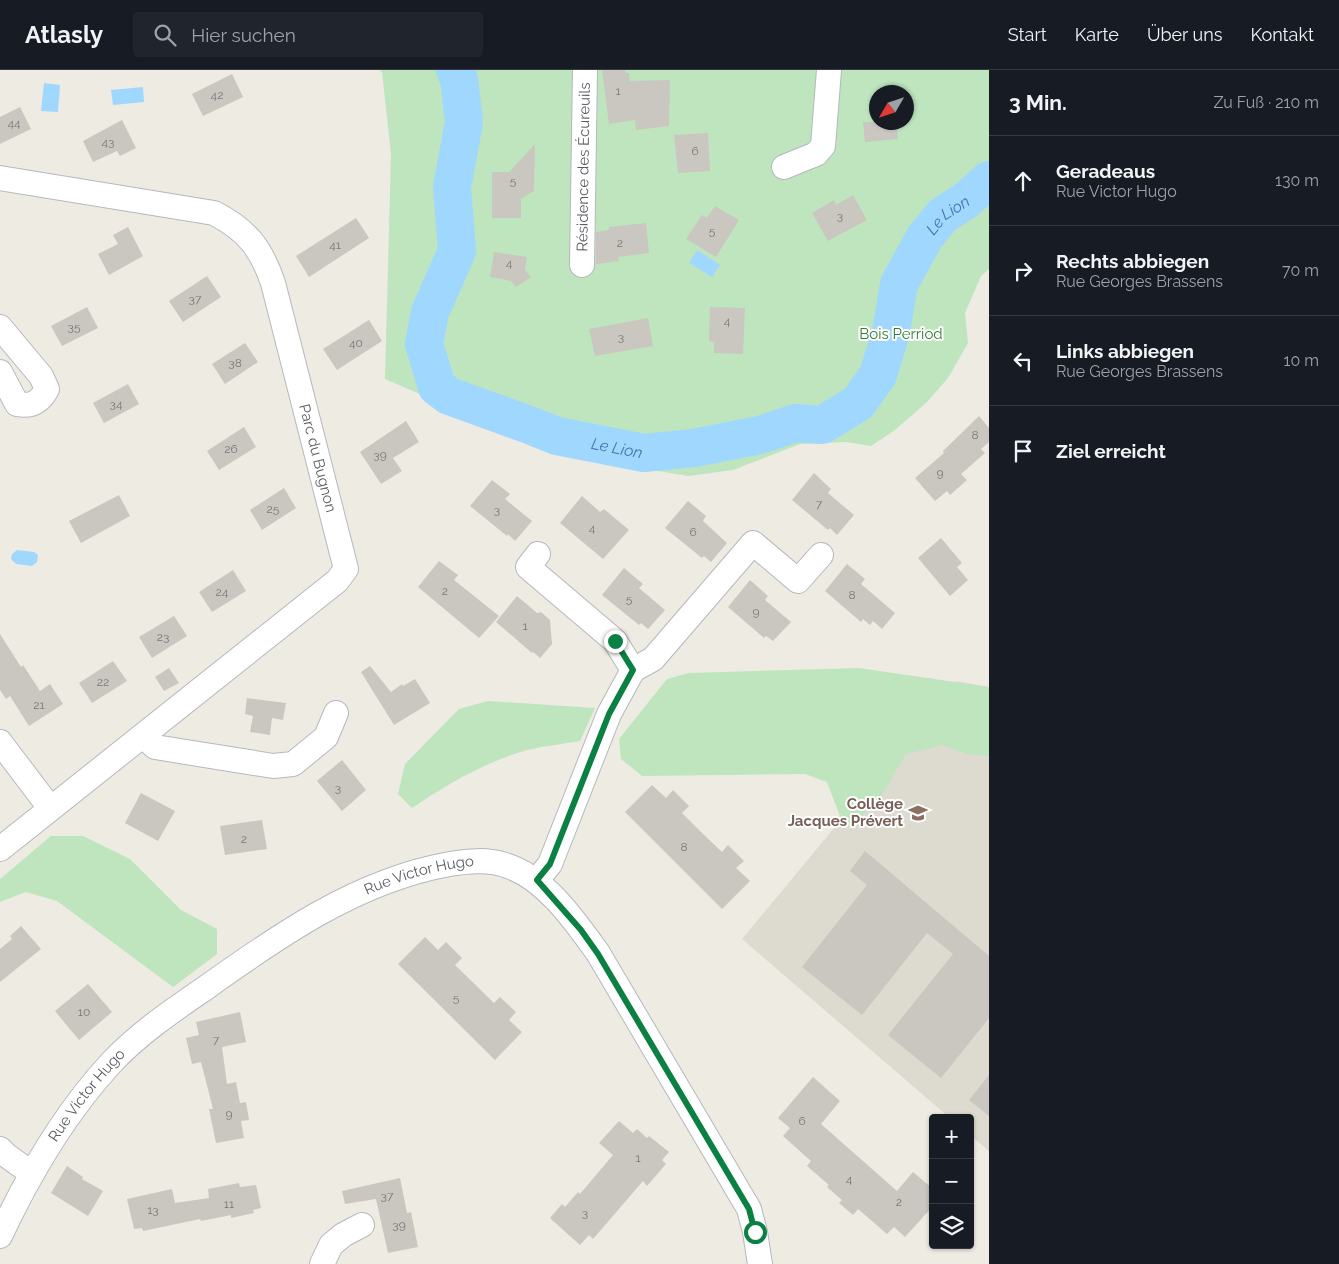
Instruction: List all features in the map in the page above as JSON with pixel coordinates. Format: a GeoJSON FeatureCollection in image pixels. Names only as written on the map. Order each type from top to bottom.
{"type":"FeatureCollection","features":[{"type":"Feature","properties":{"kind":"street","name":"Résidence des Écureuils"},"geometry":{"type":"LineString","coordinates":[[582,265],[585,70]]}},
{"type":"Feature","properties":{"kind":"street"},"geometry":{"type":"LineString","coordinates":[[784,167],[816,154],[823,146],[829,70]]}},
{"type":"Feature","properties":{"kind":"street","name":"Parc du Bugnon"},"geometry":{"type":"LineString","coordinates":[[0,178],[214,213],[233,223],[257,247],[267,264],[273,283],[346,570],[337,581],[0,849]]}},
{"type":"Feature","properties":{"kind":"street"},"geometry":{"type":"LineString","coordinates":[[0,327],[41,376],[47,389],[43,398],[36,403],[26,406],[17,404],[0,372]]}},
{"type":"Feature","properties":{"kind":"street"},"geometry":{"type":"LineString","coordinates":[[537,880],[550,864],[609,714],[633,670],[653,659],[753,543],[798,581],[821,555]]}},
{"type":"Feature","properties":{"kind":"street"},"geometry":{"type":"LineString","coordinates":[[538,554],[528,567],[615,641],[633,670]]}},
{"type":"Feature","properties":{"kind":"street"},"geometry":{"type":"LineString","coordinates":[[143,736],[155,747],[272,766],[293,764],[326,737],[336,713]]}},
{"type":"Feature","properties":{"kind":"street"},"geometry":{"type":"LineString","coordinates":[[0,742],[50,808]]}},
{"type":"Feature","properties":{"kind":"street","name":"Rue Victor Hugo"},"geometry":{"type":"LineString","coordinates":[[0,1236],[31,1173],[90,1087],[133,1042],[165,1016],[232,968],[327,909],[384,882],[410,873],[456,863],[492,862],[514,868],[537,880],[581,930],[598,954],[749,1209],[760,1264]]}},
{"type":"Feature","properties":{"kind":"street"},"geometry":{"type":"LineString","coordinates":[[0,1149],[31,1173]]}},
{"type":"Feature","properties":{"kind":"street"},"geometry":{"type":"LineString","coordinates":[[322,1264],[331,1245],[343,1235],[362,1225]]}},
{"type":"Feature","properties":{"kind":"shaded area","name":"Collège Jacques Prévert"},"geometry":{"type":"Polygon","coordinates":[[[956,681],[989,687],[989,1151],[974,1138],[974,1114],[945,1114],[742,939],[956,681]]]}},
{"type":"Feature","properties":{"kind":"green space","name":"Bois Perriod"},"geometry":{"type":"Polygon","coordinates":[[[379,70],[989,70],[989,269],[981,276],[965,313],[968,343],[948,378],[927,402],[895,430],[871,446],[846,442],[800,444],[733,470],[688,476],[593,460],[520,437],[385,379],[391,154],[382,72],[379,70]]]}},
{"type":"Feature","properties":{"kind":"green space"},"geometry":{"type":"Polygon","coordinates":[[[859,668],[989,687],[989,756],[967,754],[943,745],[906,754],[880,798],[851,827],[841,819],[827,782],[805,774],[642,776],[621,759],[619,739],[667,679],[689,673],[859,668]]]}},
{"type":"Feature","properties":{"kind":"green space"},"geometry":{"type":"Polygon","coordinates":[[[488,701],[595,708],[580,741],[527,750],[511,755],[453,782],[412,808],[398,794],[405,764],[459,709],[488,701]]]}},
{"type":"Feature","properties":{"kind":"green space"},"geometry":{"type":"Polygon","coordinates":[[[51,836],[83,836],[130,859],[181,910],[217,929],[217,954],[173,987],[57,901],[26,892],[0,902],[0,879],[51,836]]]}},
{"type":"Feature","properties":{"kind":"water"},"geometry":{"type":"Polygon","coordinates":[[[44,83],[60,85],[58,112],[41,111],[44,83]]]}},
{"type":"Feature","properties":{"kind":"water"},"geometry":{"type":"Polygon","coordinates":[[[143,87],[144,102],[113,105],[111,90],[143,87]]]}},
{"type":"Feature","properties":{"kind":"water"},"geometry":{"type":"Polygon","coordinates":[[[697,250],[720,265],[712,277],[689,263],[697,250]]]}},
{"type":"Feature","properties":{"kind":"water"},"geometry":{"type":"Polygon","coordinates":[[[17,550],[34,552],[38,555],[37,562],[32,566],[16,564],[11,559],[12,554],[17,550]]]}},
{"type":"Feature","properties":{"kind":"building"},"geometry":{"type":"Polygon","coordinates":[[[602,70],[625,70],[626,73],[629,73],[630,81],[670,80],[669,126],[636,130],[635,120],[609,124],[602,70]]]}},
{"type":"Feature","properties":{"kind":"building"},"geometry":{"type":"Polygon","coordinates":[[[232,74],[243,97],[203,116],[192,94],[232,74]]]}},
{"type":"Feature","properties":{"kind":"building"},"geometry":{"type":"Polygon","coordinates":[[[20,107],[31,129],[0,144],[0,117],[20,107]]]}},
{"type":"Feature","properties":{"kind":"building"},"geometry":{"type":"Polygon","coordinates":[[[122,120],[136,148],[120,156],[117,151],[93,162],[83,141],[122,120]]]}},
{"type":"Feature","properties":{"kind":"building"},"geometry":{"type":"Polygon","coordinates":[[[863,122],[869,122],[869,130],[897,130],[898,139],[865,142],[863,122]]]}},
{"type":"Feature","properties":{"kind":"building"},"geometry":{"type":"Polygon","coordinates":[[[708,133],[710,171],[678,173],[674,135],[708,133]]]}},
{"type":"Feature","properties":{"kind":"building"},"geometry":{"type":"Polygon","coordinates":[[[535,144],[534,191],[521,199],[521,218],[492,218],[492,172],[509,172],[535,144]]]}},
{"type":"Feature","properties":{"kind":"building"},"geometry":{"type":"Polygon","coordinates":[[[853,195],[867,220],[828,241],[812,213],[834,200],[836,205],[853,195]]]}},
{"type":"Feature","properties":{"kind":"building"},"geometry":{"type":"Polygon","coordinates":[[[715,206],[739,220],[716,257],[686,239],[702,215],[707,218],[715,206]]]}},
{"type":"Feature","properties":{"kind":"building"},"geometry":{"type":"Polygon","coordinates":[[[356,218],[369,238],[309,277],[296,256],[356,218]]]}},
{"type":"Feature","properties":{"kind":"building"},"geometry":{"type":"Polygon","coordinates":[[[646,223],[649,253],[618,257],[619,261],[596,264],[596,232],[609,230],[609,227],[646,223]]]}},
{"type":"Feature","properties":{"kind":"building"},"geometry":{"type":"Polygon","coordinates":[[[128,227],[143,256],[109,275],[98,254],[118,244],[113,235],[128,227]]]}},
{"type":"Feature","properties":{"kind":"building"},"geometry":{"type":"Polygon","coordinates":[[[494,252],[527,257],[525,270],[531,277],[516,287],[511,281],[490,277],[494,252]]]}},
{"type":"Feature","properties":{"kind":"building"},"geometry":{"type":"Polygon","coordinates":[[[207,276],[221,297],[183,322],[169,301],[207,276]]]}},
{"type":"Feature","properties":{"kind":"building"},"geometry":{"type":"Polygon","coordinates":[[[87,307],[98,328],[62,346],[51,326],[87,307]]]}},
{"type":"Feature","properties":{"kind":"building"},"geometry":{"type":"Polygon","coordinates":[[[710,307],[745,308],[743,354],[714,353],[714,342],[709,341],[710,307]]]}},
{"type":"Feature","properties":{"kind":"building"},"geometry":{"type":"Polygon","coordinates":[[[648,318],[653,346],[595,356],[589,329],[648,318]]]}},
{"type":"Feature","properties":{"kind":"building"},"geometry":{"type":"Polygon","coordinates":[[[369,320],[382,341],[337,370],[323,349],[369,320]]]}},
{"type":"Feature","properties":{"kind":"building"},"geometry":{"type":"Polygon","coordinates":[[[245,343],[258,362],[225,384],[212,364],[245,343]]]}},
{"type":"Feature","properties":{"kind":"building"},"geometry":{"type":"Polygon","coordinates":[[[128,384],[139,404],[104,423],[93,403],[128,384]]]}},
{"type":"Feature","properties":{"kind":"building"},"geometry":{"type":"Polygon","coordinates":[[[979,416],[989,428],[989,442],[981,449],[985,453],[961,474],[967,480],[950,495],[947,491],[935,501],[915,478],[944,453],[943,451],[979,416]]]}},
{"type":"Feature","properties":{"kind":"building"},"geometry":{"type":"Polygon","coordinates":[[[406,421],[419,442],[393,458],[402,471],[381,484],[360,452],[406,421]]]}},
{"type":"Feature","properties":{"kind":"building"},"geometry":{"type":"Polygon","coordinates":[[[244,427],[256,447],[219,470],[207,451],[244,427]]]}},
{"type":"Feature","properties":{"kind":"building"},"geometry":{"type":"Polygon","coordinates":[[[814,473],[831,489],[828,493],[854,515],[837,535],[830,528],[828,530],[792,500],[814,473]]]}},
{"type":"Feature","properties":{"kind":"building"},"geometry":{"type":"Polygon","coordinates":[[[492,480],[510,494],[505,499],[532,521],[515,541],[470,506],[492,480]]]}},
{"type":"Feature","properties":{"kind":"building"},"geometry":{"type":"Polygon","coordinates":[[[284,488],[296,508],[262,530],[250,510],[284,488]]]}},
{"type":"Feature","properties":{"kind":"building"},"geometry":{"type":"Polygon","coordinates":[[[119,495],[130,516],[81,543],[69,521],[119,495]]]}},
{"type":"Feature","properties":{"kind":"building"},"geometry":{"type":"Polygon","coordinates":[[[582,496],[600,512],[604,509],[629,530],[603,559],[560,523],[582,496]]]}},
{"type":"Feature","properties":{"kind":"building"},"geometry":{"type":"Polygon","coordinates":[[[688,501],[706,516],[703,521],[727,543],[711,562],[704,556],[702,558],[665,528],[688,501]]]}},
{"type":"Feature","properties":{"kind":"building"},"geometry":{"type":"Polygon","coordinates":[[[941,538],[962,563],[957,567],[968,580],[950,596],[918,558],[941,538]]]}},
{"type":"Feature","properties":{"kind":"building"},"geometry":{"type":"Polygon","coordinates":[[[439,561],[458,575],[454,580],[499,616],[479,638],[418,587],[439,561]]]}},
{"type":"Feature","properties":{"kind":"building"},"geometry":{"type":"Polygon","coordinates":[[[847,564],[865,579],[861,584],[895,613],[882,629],[873,621],[870,625],[863,619],[861,622],[825,591],[847,564]]]}},
{"type":"Feature","properties":{"kind":"building"},"geometry":{"type":"Polygon","coordinates":[[[624,568],[643,584],[639,588],[665,610],[648,629],[641,623],[639,625],[602,595],[624,568]]]}},
{"type":"Feature","properties":{"kind":"building"},"geometry":{"type":"Polygon","coordinates":[[[233,570],[246,591],[212,612],[199,592],[233,570]]]}},
{"type":"Feature","properties":{"kind":"building"},"geometry":{"type":"Polygon","coordinates":[[[750,580],[768,596],[765,600],[791,622],[773,641],[766,636],[764,638],[728,607],[750,580]]]}},
{"type":"Feature","properties":{"kind":"building"},"geometry":{"type":"Polygon","coordinates":[[[517,596],[537,613],[541,612],[550,620],[552,644],[540,658],[496,622],[517,596]]]}},
{"type":"Feature","properties":{"kind":"building"},"geometry":{"type":"Polygon","coordinates":[[[174,616],[187,636],[152,658],[139,637],[174,616]]]}},
{"type":"Feature","properties":{"kind":"building"},"geometry":{"type":"Polygon","coordinates":[[[0,634],[21,667],[23,665],[40,691],[50,684],[63,704],[29,726],[10,696],[6,699],[0,690],[0,634]]]}},
{"type":"Feature","properties":{"kind":"building"},"geometry":{"type":"Polygon","coordinates":[[[113,661],[127,681],[92,703],[79,683],[113,661]]]}},
{"type":"Feature","properties":{"kind":"building"},"geometry":{"type":"Polygon","coordinates":[[[370,666],[391,692],[402,684],[403,686],[415,679],[430,703],[394,725],[361,672],[370,666]]]}},
{"type":"Feature","properties":{"kind":"building"},"geometry":{"type":"Polygon","coordinates":[[[169,668],[179,683],[164,691],[155,677],[169,668]]]}},
{"type":"Feature","properties":{"kind":"building"},"geometry":{"type":"Polygon","coordinates":[[[247,698],[286,703],[283,720],[272,718],[270,735],[250,732],[253,716],[245,714],[247,698]]]}},
{"type":"Feature","properties":{"kind":"building"},"geometry":{"type":"Polygon","coordinates":[[[342,760],[366,790],[342,811],[317,781],[342,760]]]}},
{"type":"Feature","properties":{"kind":"building"},"geometry":{"type":"Polygon","coordinates":[[[652,785],[666,798],[673,790],[689,806],[682,813],[701,832],[722,852],[728,845],[744,861],[736,868],[750,881],[722,909],[625,812],[652,785]]]}},
{"type":"Feature","properties":{"kind":"building"},"geometry":{"type":"Polygon","coordinates":[[[141,793],[175,811],[158,841],[125,823],[141,793]]]}},
{"type":"Feature","properties":{"kind":"building"},"geometry":{"type":"Polygon","coordinates":[[[262,820],[267,849],[225,855],[220,826],[262,820]]]}},
{"type":"Feature","properties":{"kind":"building"},"geometry":{"type":"Polygon","coordinates":[[[865,851],[989,956],[989,1018],[941,1078],[888,1035],[953,954],[927,933],[862,1015],[802,967],[867,885],[850,871],[865,851]]]}},
{"type":"Feature","properties":{"kind":"building"},"geometry":{"type":"Polygon","coordinates":[[[21,926],[41,949],[0,982],[0,949],[12,939],[10,936],[21,926]]]}},
{"type":"Feature","properties":{"kind":"building"},"geometry":{"type":"Polygon","coordinates":[[[425,937],[438,950],[446,942],[462,958],[455,965],[494,1003],[500,997],[516,1012],[509,1020],[522,1032],[495,1060],[398,964],[425,937]]]}},
{"type":"Feature","properties":{"kind":"building"},"geometry":{"type":"Polygon","coordinates":[[[88,984],[112,1012],[79,1040],[55,1011],[88,984]]]}},
{"type":"Feature","properties":{"kind":"building"},"geometry":{"type":"Polygon","coordinates":[[[240,1012],[246,1042],[222,1047],[227,1084],[236,1082],[240,1103],[246,1102],[249,1120],[241,1121],[244,1138],[216,1143],[209,1109],[213,1109],[201,1062],[192,1064],[186,1038],[199,1035],[196,1022],[240,1012]]]}},
{"type":"Feature","properties":{"kind":"building"},"geometry":{"type":"Polygon","coordinates":[[[989,1075],[989,1116],[969,1100],[989,1075]]]}},
{"type":"Feature","properties":{"kind":"building"},"geometry":{"type":"Polygon","coordinates":[[[813,1077],[840,1101],[821,1124],[897,1191],[913,1172],[929,1186],[929,1210],[905,1237],[894,1227],[887,1234],[858,1209],[853,1215],[839,1203],[842,1200],[827,1187],[829,1185],[807,1166],[811,1161],[783,1136],[790,1128],[778,1118],[813,1077]]]}},
{"type":"Feature","properties":{"kind":"building"},"geometry":{"type":"Polygon","coordinates":[[[619,1121],[633,1133],[637,1129],[647,1138],[649,1136],[669,1152],[662,1160],[666,1164],[647,1186],[643,1181],[593,1239],[589,1235],[580,1245],[550,1218],[562,1204],[565,1207],[578,1192],[580,1194],[613,1155],[599,1143],[619,1121]]]}},
{"type":"Feature","properties":{"kind":"building"},"geometry":{"type":"Polygon","coordinates":[[[67,1166],[83,1177],[82,1179],[103,1191],[88,1216],[51,1193],[67,1166]]]}},
{"type":"Feature","properties":{"kind":"building"},"geometry":{"type":"Polygon","coordinates":[[[400,1178],[407,1213],[411,1212],[418,1247],[388,1253],[376,1199],[345,1204],[342,1191],[400,1178]]]}},
{"type":"Feature","properties":{"kind":"building"},"geometry":{"type":"Polygon","coordinates":[[[239,1183],[240,1187],[256,1185],[261,1208],[253,1210],[254,1213],[231,1218],[231,1215],[201,1221],[200,1219],[143,1231],[142,1228],[134,1229],[127,1199],[172,1189],[175,1203],[209,1198],[208,1189],[239,1183]]]}},
{"type":"Feature","properties":{"kind":"waterway","name":"Le Lion"},"geometry":{"type":"LineString","coordinates":[[455,70],[459,79],[464,122],[452,187],[457,251],[430,312],[424,344],[437,387],[449,396],[557,436],[644,453],[694,448],[760,435],[796,423],[822,425],[858,403],[878,375],[891,332],[899,284],[925,237],[943,215],[965,201],[989,180]]}},
{"type":"Feature","properties":{"kind":"place","name":"Collège Jacques Prévert"},"geometry":{"type":"Point","coordinates":[918,813]}},
{"type":"Feature","properties":{"kind":"route"},"geometry":{"type":"LineString","coordinates":[[615,641],[633,670],[609,714],[550,864],[537,880],[581,930],[614,978],[749,1209],[755,1232]]}}]}
